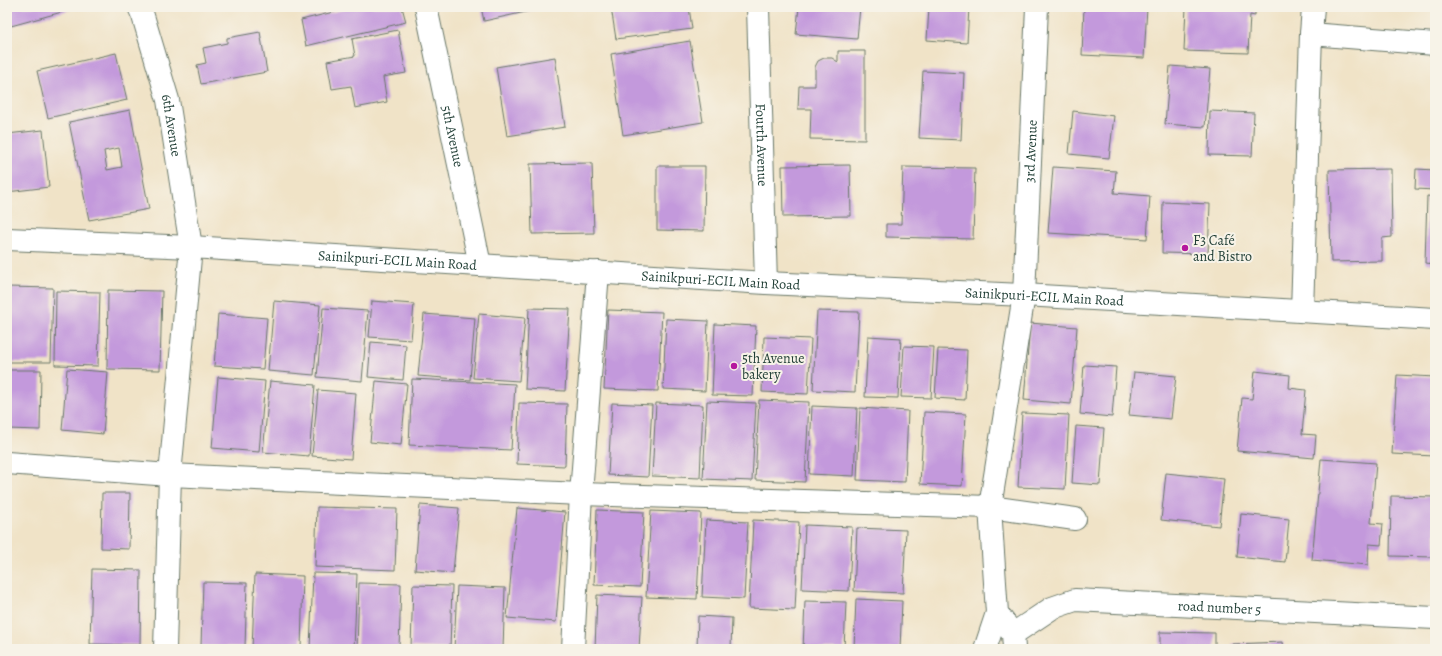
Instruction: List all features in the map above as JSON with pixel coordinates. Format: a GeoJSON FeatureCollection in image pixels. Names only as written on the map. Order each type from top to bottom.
{"type":"FeatureCollection","features":[{"type":"Feature","properties":{"kind":"street","name":"6th Avenue"},"geometry":{"type":"LineString","coordinates":[[139,7],[168,100],[191,247],[170,475],[165,649]]}},
{"type":"Feature","properties":{"kind":"street","name":"5th Avenue"},"geometry":{"type":"LineString","coordinates":[[426,7],[480,265]]}},
{"type":"Feature","properties":{"kind":"street","name":"Fourth Avenue"},"geometry":{"type":"LineString","coordinates":[[758,7],[766,283]]}},
{"type":"Feature","properties":{"kind":"street","name":"3rd Avenue"},"geometry":{"type":"LineString","coordinates":[[997,613],[990,507],[1024,296],[1037,7]]}},
{"type":"Feature","properties":{"kind":"street"},"geometry":{"type":"LineString","coordinates":[[1302,312],[1313,7]]}},
{"type":"Feature","properties":{"kind":"street"},"geometry":{"type":"LineString","coordinates":[[1311,34],[1435,44]]}},
{"type":"Feature","properties":{"kind":"street","name":"Sainikpuri-ECIL Main Road"},"geometry":{"type":"LineString","coordinates":[[7,239],[191,247],[766,283],[1435,319]]}},
{"type":"Feature","properties":{"kind":"street"},"geometry":{"type":"LineString","coordinates":[[573,649],[581,494],[598,272]]}},
{"type":"Feature","properties":{"kind":"street"},"geometry":{"type":"LineString","coordinates":[[7,463],[170,475],[581,494],[990,507],[1075,519]]}},
{"type":"Feature","properties":{"kind":"street","name":"road number 5"},"geometry":{"type":"LineString","coordinates":[[1013,642],[1052,608],[1075,600],[1435,618]]}},
{"type":"Feature","properties":{"kind":"street"},"geometry":{"type":"LineString","coordinates":[[997,613],[1013,642]]}},
{"type":"Feature","properties":{"kind":"street"},"geometry":{"type":"LineString","coordinates":[[985,649],[997,613]]}},
{"type":"Feature","properties":{"kind":"building"},"geometry":{"type":"Polygon","coordinates":[[[7,7],[80,7],[11,26],[7,7]]]}},
{"type":"Feature","properties":{"kind":"building"},"geometry":{"type":"Polygon","coordinates":[[[354,7],[402,7],[406,22],[306,46],[301,20],[354,7]]]}},
{"type":"Feature","properties":{"kind":"building"},"geometry":{"type":"Polygon","coordinates":[[[481,7],[544,7],[544,8],[484,21],[481,7]]]}},
{"type":"Feature","properties":{"kind":"building"},"geometry":{"type":"Polygon","coordinates":[[[611,7],[689,7],[692,29],[616,39],[611,7]]]}},
{"type":"Feature","properties":{"kind":"building"},"geometry":{"type":"Polygon","coordinates":[[[799,7],[860,7],[857,39],[796,34],[799,7]]]}},
{"type":"Feature","properties":{"kind":"building"},"geometry":{"type":"Polygon","coordinates":[[[929,7],[969,7],[967,43],[927,40],[929,7]]]}},
{"type":"Feature","properties":{"kind":"building"},"geometry":{"type":"Polygon","coordinates":[[[1084,7],[1147,7],[1144,58],[1082,55],[1084,7]]]}},
{"type":"Feature","properties":{"kind":"building"},"geometry":{"type":"Polygon","coordinates":[[[1186,7],[1255,7],[1255,16],[1250,15],[1248,53],[1184,51],[1186,7]]]}},
{"type":"Feature","properties":{"kind":"building"},"geometry":{"type":"Polygon","coordinates":[[[398,30],[406,73],[383,77],[387,102],[355,108],[351,86],[332,89],[327,61],[355,56],[352,39],[398,30]]]}},
{"type":"Feature","properties":{"kind":"building"},"geometry":{"type":"Polygon","coordinates":[[[260,32],[267,72],[201,84],[197,65],[206,63],[203,48],[227,43],[227,38],[260,32]]]}},
{"type":"Feature","properties":{"kind":"building"},"geometry":{"type":"Polygon","coordinates":[[[690,41],[703,122],[623,135],[611,54],[690,41]]]}},
{"type":"Feature","properties":{"kind":"building"},"geometry":{"type":"Polygon","coordinates":[[[838,51],[865,51],[865,140],[810,139],[811,109],[798,109],[799,86],[815,86],[815,67],[818,61],[824,58],[832,58],[838,62],[838,51]]]}},
{"type":"Feature","properties":{"kind":"building"},"geometry":{"type":"Polygon","coordinates":[[[116,53],[127,100],[48,118],[37,71],[116,53]]]}},
{"type":"Feature","properties":{"kind":"building"},"geometry":{"type":"Polygon","coordinates":[[[555,57],[565,127],[507,136],[496,67],[555,57]]]}},
{"type":"Feature","properties":{"kind":"building"},"geometry":{"type":"Polygon","coordinates":[[[1170,66],[1210,69],[1205,127],[1165,124],[1170,66]]]}},
{"type":"Feature","properties":{"kind":"building"},"geometry":{"type":"Polygon","coordinates":[[[923,71],[964,73],[961,140],[919,138],[923,71]]]}},
{"type":"Feature","properties":{"kind":"building"},"geometry":{"type":"Polygon","coordinates":[[[130,110],[149,209],[89,220],[69,122],[130,110]],[[119,148],[104,151],[107,170],[122,167],[119,148]]]}},
{"type":"Feature","properties":{"kind":"building"},"geometry":{"type":"Polygon","coordinates":[[[1073,111],[1114,116],[1109,158],[1069,154],[1073,111]]]}},
{"type":"Feature","properties":{"kind":"building"},"geometry":{"type":"Polygon","coordinates":[[[1210,111],[1254,113],[1252,156],[1209,155],[1210,111]]]}},
{"type":"Feature","properties":{"kind":"building"},"geometry":{"type":"Polygon","coordinates":[[[43,130],[49,187],[7,192],[7,134],[43,130]]]}},
{"type":"Feature","properties":{"kind":"building"},"geometry":{"type":"Polygon","coordinates":[[[592,163],[594,233],[532,234],[530,164],[592,163]]]}},
{"type":"Feature","properties":{"kind":"building"},"geometry":{"type":"Polygon","coordinates":[[[850,165],[851,216],[783,217],[782,166],[850,165]]]}},
{"type":"Feature","properties":{"kind":"building"},"geometry":{"type":"Polygon","coordinates":[[[657,166],[705,166],[704,231],[657,230],[657,166]]]}},
{"type":"Feature","properties":{"kind":"building"},"geometry":{"type":"Polygon","coordinates":[[[903,167],[975,168],[973,239],[886,237],[886,224],[901,224],[903,167]]]}},
{"type":"Feature","properties":{"kind":"building"},"geometry":{"type":"Polygon","coordinates":[[[1053,167],[1116,171],[1114,193],[1150,196],[1147,239],[1048,233],[1053,167]]]}},
{"type":"Feature","properties":{"kind":"building"},"geometry":{"type":"Polygon","coordinates":[[[1391,169],[1392,237],[1382,238],[1382,261],[1331,262],[1329,170],[1391,169]]]}},
{"type":"Feature","properties":{"kind":"building"},"geometry":{"type":"Polygon","coordinates":[[[1416,169],[1435,170],[1435,190],[1415,189],[1416,169]]]}},
{"type":"Feature","properties":{"kind":"building"},"geometry":{"type":"Polygon","coordinates":[[[1427,196],[1435,197],[1435,264],[1425,263],[1427,196]]]}},
{"type":"Feature","properties":{"kind":"building"},"geometry":{"type":"Polygon","coordinates":[[[1163,202],[1210,204],[1208,254],[1162,253],[1163,202]]]}},
{"type":"Feature","properties":{"kind":"building"},"geometry":{"type":"Polygon","coordinates":[[[7,287],[53,288],[51,362],[7,362],[7,287]]]}},
{"type":"Feature","properties":{"kind":"building"},"geometry":{"type":"Polygon","coordinates":[[[108,290],[162,291],[160,370],[107,369],[108,290]]]}},
{"type":"Feature","properties":{"kind":"building"},"geometry":{"type":"Polygon","coordinates":[[[56,291],[100,292],[98,366],[55,365],[56,291]]]}},
{"type":"Feature","properties":{"kind":"building"},"geometry":{"type":"Polygon","coordinates":[[[274,301],[320,305],[314,375],[268,371],[274,301]]]}},
{"type":"Feature","properties":{"kind":"building"},"geometry":{"type":"Polygon","coordinates":[[[372,301],[414,304],[411,340],[369,337],[372,301]]]}},
{"type":"Feature","properties":{"kind":"building"},"geometry":{"type":"Polygon","coordinates":[[[323,308],[368,311],[362,381],[317,377],[323,308]]]}},
{"type":"Feature","properties":{"kind":"building"},"geometry":{"type":"Polygon","coordinates":[[[529,308],[570,309],[565,391],[525,389],[529,308]]]}},
{"type":"Feature","properties":{"kind":"building"},"geometry":{"type":"Polygon","coordinates":[[[608,310],[662,312],[658,391],[604,389],[608,310]]]}},
{"type":"Feature","properties":{"kind":"building"},"geometry":{"type":"Polygon","coordinates":[[[817,311],[859,312],[855,392],[813,390],[817,311]]]}},
{"type":"Feature","properties":{"kind":"building"},"geometry":{"type":"Polygon","coordinates":[[[218,314],[267,318],[263,369],[214,366],[218,314]]]}},
{"type":"Feature","properties":{"kind":"building"},"geometry":{"type":"Polygon","coordinates":[[[424,314],[475,318],[470,380],[418,376],[424,314]]]}},
{"type":"Feature","properties":{"kind":"building"},"geometry":{"type":"Polygon","coordinates":[[[479,314],[525,318],[519,381],[473,378],[479,314]]]}},
{"type":"Feature","properties":{"kind":"building"},"geometry":{"type":"Polygon","coordinates":[[[666,319],[708,321],[705,391],[663,389],[666,319]]]}},
{"type":"Feature","properties":{"kind":"building"},"geometry":{"type":"Polygon","coordinates":[[[1030,323],[1077,327],[1071,404],[1024,400],[1030,323]]]}},
{"type":"Feature","properties":{"kind":"building","name":"5th Avenue bakery"},"geometry":{"type":"Polygon","coordinates":[[[715,324],[756,326],[753,396],[712,395],[715,324]]]}},
{"type":"Feature","properties":{"kind":"building"},"geometry":{"type":"Polygon","coordinates":[[[868,336],[901,338],[898,398],[865,397],[868,336]]]}},
{"type":"Feature","properties":{"kind":"building"},"geometry":{"type":"Polygon","coordinates":[[[764,337],[811,339],[808,394],[762,392],[764,337]]]}},
{"type":"Feature","properties":{"kind":"building"},"geometry":{"type":"Polygon","coordinates":[[[371,342],[406,345],[403,380],[368,377],[371,342]]]}},
{"type":"Feature","properties":{"kind":"building"},"geometry":{"type":"Polygon","coordinates":[[[904,346],[934,347],[931,398],[901,397],[904,346]]]}},
{"type":"Feature","properties":{"kind":"building"},"geometry":{"type":"Polygon","coordinates":[[[938,349],[967,350],[965,400],[935,398],[938,349]]]}},
{"type":"Feature","properties":{"kind":"building"},"geometry":{"type":"Polygon","coordinates":[[[1084,365],[1116,367],[1112,417],[1080,414],[1084,365]]]}},
{"type":"Feature","properties":{"kind":"building"},"geometry":{"type":"Polygon","coordinates":[[[67,369],[108,372],[103,434],[62,430],[67,369]]]}},
{"type":"Feature","properties":{"kind":"building"},"geometry":{"type":"Polygon","coordinates":[[[7,370],[41,370],[40,430],[7,429],[7,370]]]}},
{"type":"Feature","properties":{"kind":"building"},"geometry":{"type":"Polygon","coordinates":[[[1255,371],[1290,375],[1289,388],[1306,390],[1302,434],[1316,435],[1314,458],[1237,451],[1242,398],[1252,399],[1255,371]]]}},
{"type":"Feature","properties":{"kind":"building"},"geometry":{"type":"Polygon","coordinates":[[[1134,372],[1176,376],[1171,419],[1129,415],[1134,372]]]}},
{"type":"Feature","properties":{"kind":"building"},"geometry":{"type":"Polygon","coordinates":[[[1397,375],[1435,377],[1435,456],[1392,454],[1397,375]]]}},
{"type":"Feature","properties":{"kind":"building"},"geometry":{"type":"Polygon","coordinates":[[[218,377],[265,381],[259,452],[212,448],[218,377]]]}},
{"type":"Feature","properties":{"kind":"building"},"geometry":{"type":"Polygon","coordinates":[[[412,379],[515,384],[511,450],[409,445],[412,379]]]}},
{"type":"Feature","properties":{"kind":"building"},"geometry":{"type":"Polygon","coordinates":[[[270,381],[315,385],[309,456],[263,452],[270,381]]]}},
{"type":"Feature","properties":{"kind":"building"},"geometry":{"type":"Polygon","coordinates":[[[376,381],[407,384],[401,445],[370,442],[376,381]]]}},
{"type":"Feature","properties":{"kind":"building"},"geometry":{"type":"Polygon","coordinates":[[[318,390],[356,393],[351,459],[312,456],[318,390]]]}},
{"type":"Feature","properties":{"kind":"building"},"geometry":{"type":"Polygon","coordinates":[[[759,400],[809,402],[805,482],[755,480],[759,400]]]}},
{"type":"Feature","properties":{"kind":"building"},"geometry":{"type":"Polygon","coordinates":[[[707,401],[756,403],[752,481],[703,479],[707,401]]]}},
{"type":"Feature","properties":{"kind":"building"},"geometry":{"type":"Polygon","coordinates":[[[519,403],[567,404],[565,466],[517,464],[519,403]]]}},
{"type":"Feature","properties":{"kind":"building"},"geometry":{"type":"Polygon","coordinates":[[[612,403],[652,405],[648,477],[608,475],[612,403]]]}},
{"type":"Feature","properties":{"kind":"building"},"geometry":{"type":"Polygon","coordinates":[[[656,403],[703,405],[700,478],[652,476],[656,403]]]}},
{"type":"Feature","properties":{"kind":"building"},"geometry":{"type":"Polygon","coordinates":[[[812,406],[857,408],[854,476],[809,474],[812,406]]]}},
{"type":"Feature","properties":{"kind":"building"},"geometry":{"type":"Polygon","coordinates":[[[860,408],[908,411],[905,482],[857,480],[860,408]]]}},
{"type":"Feature","properties":{"kind":"building"},"geometry":{"type":"Polygon","coordinates":[[[924,412],[966,414],[962,486],[920,484],[924,412]]]}},
{"type":"Feature","properties":{"kind":"building"},"geometry":{"type":"Polygon","coordinates":[[[1022,413],[1069,415],[1065,489],[1018,487],[1022,413]]]}},
{"type":"Feature","properties":{"kind":"building"},"geometry":{"type":"Polygon","coordinates":[[[1076,426],[1104,428],[1100,485],[1072,483],[1076,426]]]}},
{"type":"Feature","properties":{"kind":"building"},"geometry":{"type":"Polygon","coordinates":[[[1321,459],[1376,463],[1371,523],[1383,524],[1381,545],[1369,544],[1368,565],[1312,560],[1321,459]]]}},
{"type":"Feature","properties":{"kind":"building"},"geometry":{"type":"Polygon","coordinates":[[[1166,473],[1224,479],[1219,526],[1161,520],[1166,473]]]}},
{"type":"Feature","properties":{"kind":"building"},"geometry":{"type":"Polygon","coordinates":[[[102,493],[130,493],[129,549],[101,548],[102,493]]]}},
{"type":"Feature","properties":{"kind":"building"},"geometry":{"type":"Polygon","coordinates":[[[1391,496],[1435,497],[1435,557],[1390,556],[1391,496]]]}},
{"type":"Feature","properties":{"kind":"building"},"geometry":{"type":"Polygon","coordinates":[[[420,505],[459,508],[453,573],[415,570],[420,505]]]}},
{"type":"Feature","properties":{"kind":"building"},"geometry":{"type":"Polygon","coordinates":[[[317,507],[397,509],[395,570],[315,567],[317,507]]]}},
{"type":"Feature","properties":{"kind":"building"},"geometry":{"type":"Polygon","coordinates":[[[517,508],[565,512],[556,622],[507,618],[517,508]]]}},
{"type":"Feature","properties":{"kind":"building"},"geometry":{"type":"Polygon","coordinates":[[[597,510],[644,512],[640,587],[594,585],[597,510]]]}},
{"type":"Feature","properties":{"kind":"building"},"geometry":{"type":"Polygon","coordinates":[[[651,511],[701,513],[697,599],[646,597],[651,511]]]}},
{"type":"Feature","properties":{"kind":"building"},"geometry":{"type":"Polygon","coordinates":[[[1241,514],[1289,519],[1285,562],[1237,557],[1241,514]]]}},
{"type":"Feature","properties":{"kind":"building"},"geometry":{"type":"Polygon","coordinates":[[[706,520],[748,522],[744,599],[702,597],[706,520]]]}},
{"type":"Feature","properties":{"kind":"building"},"geometry":{"type":"Polygon","coordinates":[[[753,520],[799,522],[795,610],[749,608],[753,520]]]}},
{"type":"Feature","properties":{"kind":"building"},"geometry":{"type":"Polygon","coordinates":[[[805,525],[852,527],[849,591],[802,589],[805,525]]]}},
{"type":"Feature","properties":{"kind":"building"},"geometry":{"type":"Polygon","coordinates":[[[857,528],[906,530],[903,593],[854,591],[857,528]]]}},
{"type":"Feature","properties":{"kind":"building"},"geometry":{"type":"Polygon","coordinates":[[[92,569],[141,570],[140,645],[90,644],[92,569]]]}},
{"type":"Feature","properties":{"kind":"building"},"geometry":{"type":"Polygon","coordinates":[[[313,573],[357,574],[354,649],[310,649],[313,573]]]}},
{"type":"Feature","properties":{"kind":"building"},"geometry":{"type":"Polygon","coordinates":[[[255,574],[303,576],[301,649],[252,649],[255,574]]]}},
{"type":"Feature","properties":{"kind":"building"},"geometry":{"type":"Polygon","coordinates":[[[203,582],[247,583],[245,647],[201,646],[203,582]]]}},
{"type":"Feature","properties":{"kind":"building"},"geometry":{"type":"Polygon","coordinates":[[[359,583],[401,584],[399,649],[357,649],[359,583]]]}},
{"type":"Feature","properties":{"kind":"building"},"geometry":{"type":"Polygon","coordinates":[[[413,585],[452,586],[450,649],[411,647],[413,585]]]}},
{"type":"Feature","properties":{"kind":"building"},"geometry":{"type":"Polygon","coordinates":[[[457,586],[505,588],[503,649],[454,649],[457,586]]]}},
{"type":"Feature","properties":{"kind":"building"},"geometry":{"type":"Polygon","coordinates":[[[597,595],[642,597],[639,649],[595,649],[597,595]]]}},
{"type":"Feature","properties":{"kind":"building"},"geometry":{"type":"Polygon","coordinates":[[[856,599],[902,601],[900,649],[854,649],[856,599]]]}},
{"type":"Feature","properties":{"kind":"building"},"geometry":{"type":"Polygon","coordinates":[[[805,601],[846,602],[844,649],[803,649],[805,601]]]}},
{"type":"Feature","properties":{"kind":"building"},"geometry":{"type":"Polygon","coordinates":[[[698,616],[732,618],[731,649],[697,649],[698,616]]]}},
{"type":"Feature","properties":{"kind":"building"},"geometry":{"type":"Polygon","coordinates":[[[1160,632],[1215,633],[1215,649],[1160,649],[1160,632]]]}},
{"type":"Feature","properties":{"kind":"building"},"geometry":{"type":"Polygon","coordinates":[[[1283,642],[1284,649],[1232,649],[1232,644],[1283,642]]]}},
{"type":"Feature","properties":{"kind":"place","name":"F3 Café and Bistro"},"geometry":{"type":"Point","coordinates":[1185,248]}},
{"type":"Feature","properties":{"kind":"place","name":"5th Avenue bakery"},"geometry":{"type":"Point","coordinates":[734,366]}}]}
